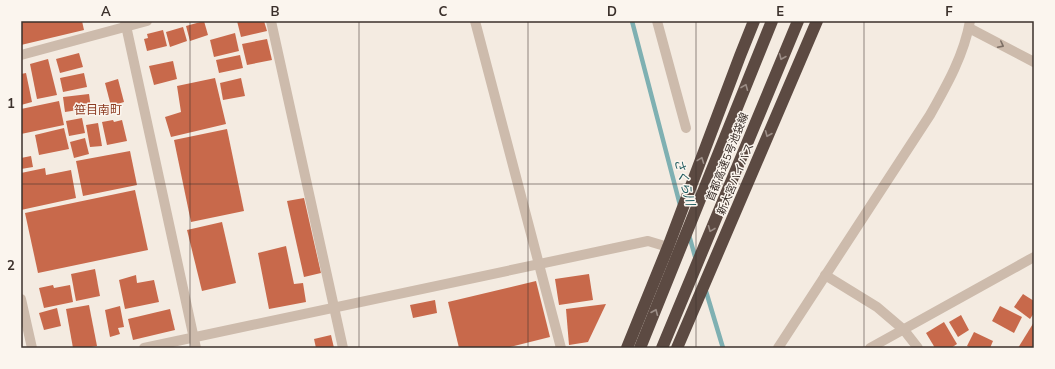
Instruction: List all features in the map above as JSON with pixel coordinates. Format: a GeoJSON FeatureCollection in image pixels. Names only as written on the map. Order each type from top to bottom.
{"type":"FeatureCollection","features":[{"type":"Feature","properties":{"kind":"highway"},"geometry":{"type":"LineString","coordinates":[[627,348],[677,224],[754,21]]}},
{"type":"Feature","properties":{"kind":"highway","name":"首都高速5号池袋線"},"geometry":{"type":"LineString","coordinates":[[640,348],[772,21]]}},
{"type":"Feature","properties":{"kind":"highway","name":"首都高速5号池袋線"},"geometry":{"type":"LineString","coordinates":[[662,348],[798,21]]}},
{"type":"Feature","properties":{"kind":"highway","name":"新大宮バイパス"},"geometry":{"type":"LineString","coordinates":[[677,348],[817,21]]}},
{"type":"Feature","properties":{"kind":"street"},"geometry":{"type":"LineString","coordinates":[[21,55],[126,24],[148,21]]}},
{"type":"Feature","properties":{"kind":"street"},"geometry":{"type":"LineString","coordinates":[[271,21],[343,348]]}},
{"type":"Feature","properties":{"kind":"street"},"geometry":{"type":"LineString","coordinates":[[475,21],[561,348]]}},
{"type":"Feature","properties":{"kind":"street"},"geometry":{"type":"LineString","coordinates":[[657,21],[686,128]]}},
{"type":"Feature","properties":{"kind":"street"},"geometry":{"type":"LineString","coordinates":[[126,24],[196,348]]}},
{"type":"Feature","properties":{"kind":"street"},"geometry":{"type":"LineString","coordinates":[[778,348],[930,115],[948,82],[960,54],[969,25],[1034,62]]}},
{"type":"Feature","properties":{"kind":"street"},"geometry":{"type":"LineString","coordinates":[[144,348],[648,241],[668,247]]}},
{"type":"Feature","properties":{"kind":"street"},"geometry":{"type":"LineString","coordinates":[[870,348],[1034,257]]}},
{"type":"Feature","properties":{"kind":"street"},"geometry":{"type":"LineString","coordinates":[[826,275],[877,307],[904,330],[918,348]]}},
{"type":"Feature","properties":{"kind":"street"},"geometry":{"type":"LineString","coordinates":[[21,299],[32,348]]}},
{"type":"Feature","properties":{"kind":"building"},"geometry":{"type":"Polygon","coordinates":[[[21,21],[82,21],[84,30],[21,45],[21,21]]]}},
{"type":"Feature","properties":{"kind":"building"},"geometry":{"type":"Polygon","coordinates":[[[204,21],[208,35],[190,41],[186,26],[204,21]]]}},
{"type":"Feature","properties":{"kind":"building"},"geometry":{"type":"Polygon","coordinates":[[[237,21],[264,21],[267,31],[241,37],[237,21]]]}},
{"type":"Feature","properties":{"kind":"building"},"geometry":{"type":"Polygon","coordinates":[[[183,27],[187,41],[170,47],[166,32],[183,27]]]}},
{"type":"Feature","properties":{"kind":"building"},"geometry":{"type":"Polygon","coordinates":[[[163,30],[167,46],[147,51],[144,39],[148,38],[147,34],[163,30]]]}},
{"type":"Feature","properties":{"kind":"building"},"geometry":{"type":"Polygon","coordinates":[[[235,33],[239,51],[214,57],[210,40],[235,33]]]}},
{"type":"Feature","properties":{"kind":"building"},"geometry":{"type":"Polygon","coordinates":[[[267,39],[272,60],[247,65],[242,44],[267,39]]]}},
{"type":"Feature","properties":{"kind":"building"},"geometry":{"type":"Polygon","coordinates":[[[79,53],[83,67],[60,73],[56,59],[79,53]]]}},
{"type":"Feature","properties":{"kind":"building"},"geometry":{"type":"Polygon","coordinates":[[[240,55],[243,68],[219,73],[216,60],[240,55]]]}},
{"type":"Feature","properties":{"kind":"building"},"geometry":{"type":"Polygon","coordinates":[[[48,59],[57,95],[37,99],[30,64],[48,59]]]}},
{"type":"Feature","properties":{"kind":"building"},"geometry":{"type":"Polygon","coordinates":[[[173,61],[177,79],[154,85],[149,66],[173,61]]]}},
{"type":"Feature","properties":{"kind":"building"},"geometry":{"type":"Polygon","coordinates":[[[26,73],[32,102],[21,105],[21,74],[26,73]]]}},
{"type":"Feature","properties":{"kind":"building"},"geometry":{"type":"Polygon","coordinates":[[[84,73],[87,87],[63,92],[60,78],[84,73]]]}},
{"type":"Feature","properties":{"kind":"building"},"geometry":{"type":"Polygon","coordinates":[[[215,78],[226,124],[171,137],[165,117],[181,112],[177,86],[215,78]]]}},
{"type":"Feature","properties":{"kind":"building"},"geometry":{"type":"Polygon","coordinates":[[[241,78],[245,96],[223,100],[220,83],[241,78]]]}},
{"type":"Feature","properties":{"kind":"building"},"geometry":{"type":"Polygon","coordinates":[[[118,79],[124,102],[111,106],[105,83],[118,79]]]}},
{"type":"Feature","properties":{"kind":"building"},"geometry":{"type":"Polygon","coordinates":[[[89,94],[91,108],[65,112],[63,97],[89,94]]]}},
{"type":"Feature","properties":{"kind":"building"},"geometry":{"type":"Polygon","coordinates":[[[59,101],[64,125],[21,134],[21,109],[59,101]]]}},
{"type":"Feature","properties":{"kind":"building"},"geometry":{"type":"Polygon","coordinates":[[[82,118],[85,133],[69,136],[66,121],[82,118]]]}},
{"type":"Feature","properties":{"kind":"building"},"geometry":{"type":"Polygon","coordinates":[[[113,120],[114,122],[122,120],[127,141],[107,145],[102,122],[113,120]]]}},
{"type":"Feature","properties":{"kind":"building"},"geometry":{"type":"Polygon","coordinates":[[[98,123],[102,146],[90,147],[86,125],[98,123]]]}},
{"type":"Feature","properties":{"kind":"building"},"geometry":{"type":"Polygon","coordinates":[[[64,128],[69,149],[39,155],[35,135],[64,128]]]}},
{"type":"Feature","properties":{"kind":"building"},"geometry":{"type":"Polygon","coordinates":[[[227,129],[244,211],[191,222],[174,140],[227,129]]]}},
{"type":"Feature","properties":{"kind":"building"},"geometry":{"type":"Polygon","coordinates":[[[85,138],[89,154],[74,158],[70,142],[85,138]]]}},
{"type":"Feature","properties":{"kind":"building"},"geometry":{"type":"Polygon","coordinates":[[[130,151],[137,185],[83,196],[76,161],[130,151]]]}},
{"type":"Feature","properties":{"kind":"building"},"geometry":{"type":"Polygon","coordinates":[[[31,156],[33,167],[21,169],[21,158],[31,156]]]}},
{"type":"Feature","properties":{"kind":"building"},"geometry":{"type":"Polygon","coordinates":[[[45,168],[46,175],[71,170],[76,198],[21,210],[21,173],[45,168]]]}},
{"type":"Feature","properties":{"kind":"building"},"geometry":{"type":"Polygon","coordinates":[[[135,190],[148,250],[38,273],[25,213],[135,190]]]}},
{"type":"Feature","properties":{"kind":"building"},"geometry":{"type":"Polygon","coordinates":[[[304,198],[321,273],[304,277],[287,201],[304,198]]]}},
{"type":"Feature","properties":{"kind":"building"},"geometry":{"type":"Polygon","coordinates":[[[222,222],[236,283],[202,291],[187,230],[222,222]]]}},
{"type":"Feature","properties":{"kind":"building"},"geometry":{"type":"Polygon","coordinates":[[[286,246],[294,284],[303,283],[306,302],[269,309],[258,253],[286,246]]]}},
{"type":"Feature","properties":{"kind":"building"},"geometry":{"type":"Polygon","coordinates":[[[95,269],[100,296],[76,301],[71,274],[95,269]]]}},
{"type":"Feature","properties":{"kind":"building"},"geometry":{"type":"Polygon","coordinates":[[[589,274],[593,300],[559,305],[555,279],[589,274]]]}},
{"type":"Feature","properties":{"kind":"building"},"geometry":{"type":"Polygon","coordinates":[[[136,275],[137,283],[154,280],[159,302],[125,309],[119,280],[136,275]]]}},
{"type":"Feature","properties":{"kind":"building"},"geometry":{"type":"Polygon","coordinates":[[[536,281],[550,337],[506,348],[459,348],[448,302],[536,281]]]}},
{"type":"Feature","properties":{"kind":"building"},"geometry":{"type":"Polygon","coordinates":[[[53,285],[54,288],[70,285],[73,302],[44,308],[39,288],[53,285]]]}},
{"type":"Feature","properties":{"kind":"building"},"geometry":{"type":"Polygon","coordinates":[[[1023,294],[1034,301],[1034,313],[1030,319],[1014,307],[1023,294]]]}},
{"type":"Feature","properties":{"kind":"building"},"geometry":{"type":"Polygon","coordinates":[[[435,300],[437,313],[413,318],[410,305],[435,300]]]}},
{"type":"Feature","properties":{"kind":"building"},"geometry":{"type":"Polygon","coordinates":[[[606,304],[588,342],[569,345],[566,309],[606,304]]]}},
{"type":"Feature","properties":{"kind":"building"},"geometry":{"type":"Polygon","coordinates":[[[89,305],[97,346],[73,348],[66,309],[89,305]]]}},
{"type":"Feature","properties":{"kind":"building"},"geometry":{"type":"Polygon","coordinates":[[[120,306],[124,327],[118,328],[120,334],[110,337],[105,310],[120,306]]]}},
{"type":"Feature","properties":{"kind":"building"},"geometry":{"type":"Polygon","coordinates":[[[1000,306],[1022,317],[1014,333],[992,321],[1000,306]]]}},
{"type":"Feature","properties":{"kind":"building"},"geometry":{"type":"Polygon","coordinates":[[[57,308],[61,326],[44,330],[39,313],[57,308]]]}},
{"type":"Feature","properties":{"kind":"building"},"geometry":{"type":"Polygon","coordinates":[[[170,309],[175,330],[133,340],[128,319],[170,309]]]}},
{"type":"Feature","properties":{"kind":"building"},"geometry":{"type":"Polygon","coordinates":[[[961,315],[969,330],[958,337],[949,322],[961,315]]]}},
{"type":"Feature","properties":{"kind":"building"},"geometry":{"type":"Polygon","coordinates":[[[944,322],[957,344],[951,348],[935,348],[926,333],[944,322]]]}},
{"type":"Feature","properties":{"kind":"building"},"geometry":{"type":"Polygon","coordinates":[[[1034,322],[1034,348],[1018,348],[1034,322]]]}},
{"type":"Feature","properties":{"kind":"building"},"geometry":{"type":"Polygon","coordinates":[[[974,332],[993,341],[990,348],[971,348],[967,346],[974,332]]]}},
{"type":"Feature","properties":{"kind":"building"},"geometry":{"type":"Polygon","coordinates":[[[331,335],[334,348],[316,348],[314,339],[331,335]]]}},
{"type":"Feature","properties":{"kind":"waterway","name":"さくら川"},"geometry":{"type":"LineString","coordinates":[[632,21],[680,205]]}},
{"type":"Feature","properties":{"kind":"waterway","name":"さくら川"},"geometry":{"type":"LineString","coordinates":[[689,235],[696,260]]}},
{"type":"Feature","properties":{"kind":"waterway","name":"さくら川"},"geometry":{"type":"LineString","coordinates":[[705,288],[723,348]]}},
{"type":"Feature","properties":{"kind":"district","name":"笹目南町"},"geometry":{"type":"Point","coordinates":[98,109]}}]}
